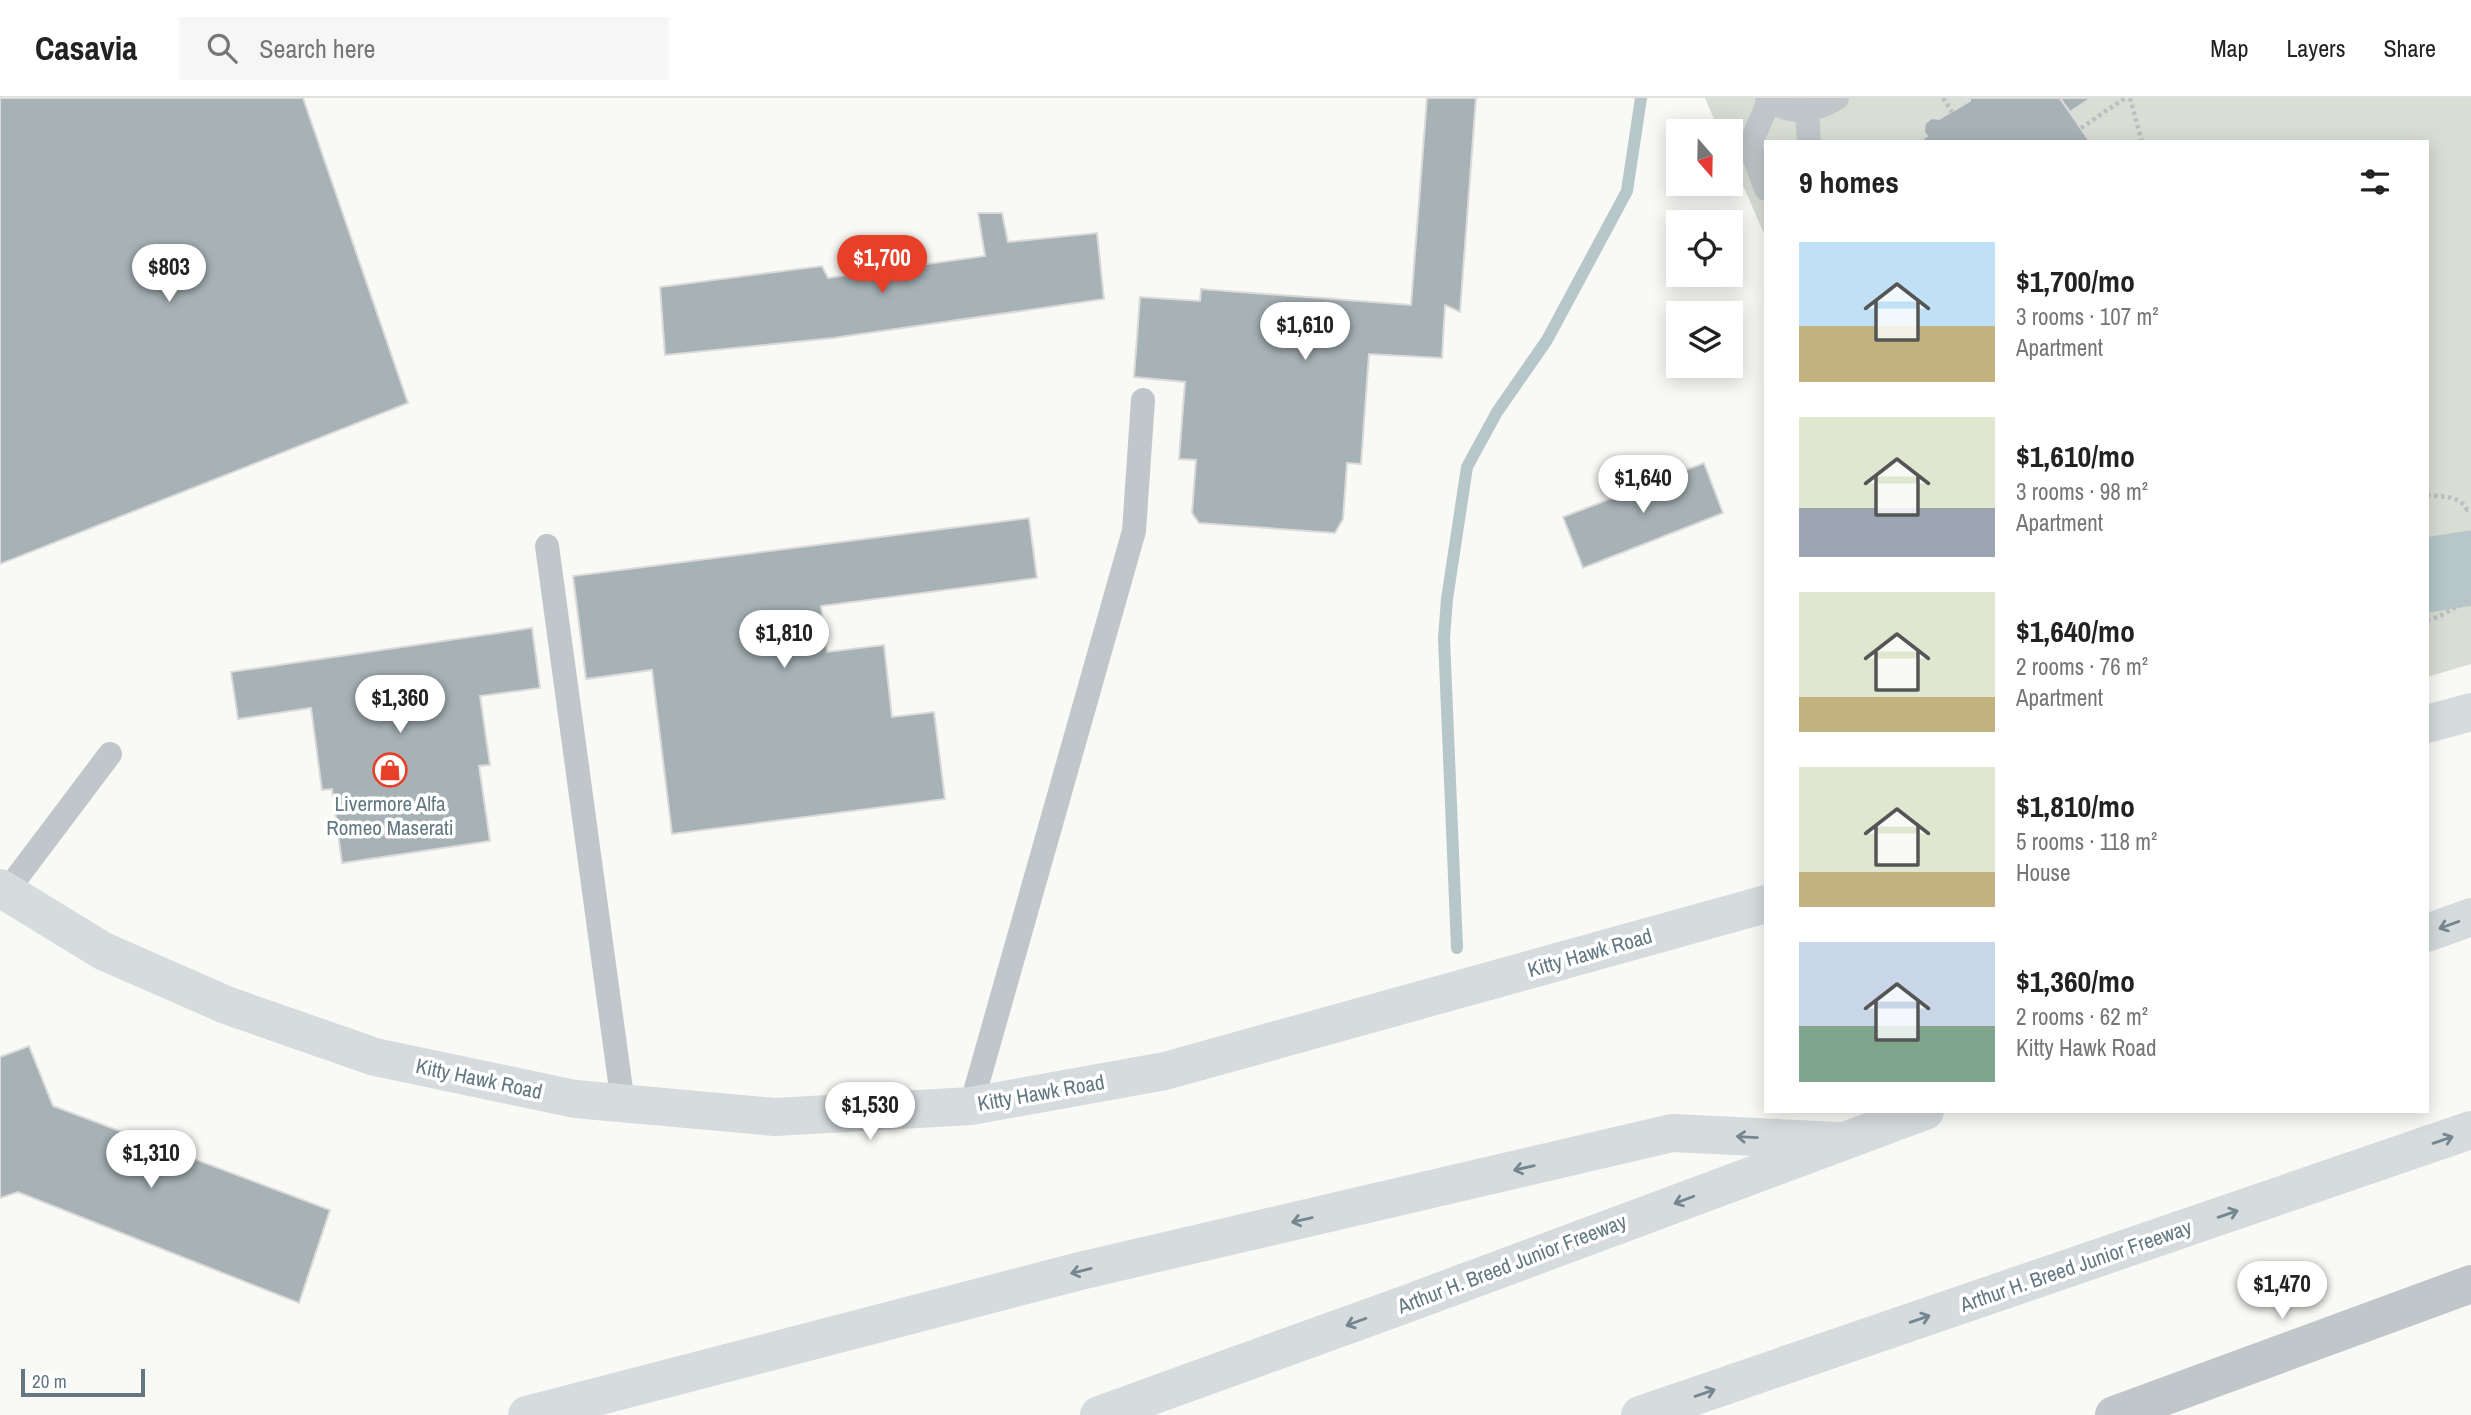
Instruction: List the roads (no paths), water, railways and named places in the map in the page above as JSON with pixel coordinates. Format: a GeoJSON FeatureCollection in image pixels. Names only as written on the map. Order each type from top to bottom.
{"type":"FeatureCollection","features":[{"type":"Feature","properties":{"kind":"main road"},"geometry":{"type":"LineString","coordinates":[[2429,723],[2471,712]]}},
{"type":"Feature","properties":{"kind":"main road","name":"Kitty Hawk Road"},"geometry":{"type":"LineString","coordinates":[[3,890],[103,951],[226,1005],[375,1057],[575,1099],[775,1117],[971,1106],[1165,1071],[1764,905]]}},
{"type":"Feature","properties":{"kind":"main road"},"geometry":{"type":"LineString","coordinates":[[2429,932],[2471,917]]}},
{"type":"Feature","properties":{"kind":"main road","name":"Arthur H. Breed Junior Freeway"},"geometry":{"type":"LineString","coordinates":[[1099,1415],[1919,1113]]}},
{"type":"Feature","properties":{"kind":"main road","name":"Arthur H. Breed Junior Freeway"},"geometry":{"type":"LineString","coordinates":[[1640,1415],[2471,1130]]}},
{"type":"Feature","properties":{"kind":"main road"},"geometry":{"type":"LineString","coordinates":[[527,1415],[1080,1271],[1672,1133],[1840,1141]]}},
{"type":"Feature","properties":{"kind":"street"},"geometry":{"type":"LineString","coordinates":[[2114,1415],[2471,1284]]}},
{"type":"Feature","properties":{"kind":"lane"},"geometry":{"type":"LineString","coordinates":[[1764,184],[1750,145],[1768,99],[1787,109],[1807,111],[1824,106],[1837,98]]}},
{"type":"Feature","properties":{"kind":"lane"},"geometry":{"type":"LineString","coordinates":[[1807,111],[1809,140]]}},
{"type":"Feature","properties":{"kind":"lane"},"geometry":{"type":"LineString","coordinates":[[971,1106],[1134,531],[1143,400]]}},
{"type":"Feature","properties":{"kind":"lane"},"geometry":{"type":"LineString","coordinates":[[547,546],[623,1104]]}},
{"type":"Feature","properties":{"kind":"lane"},"geometry":{"type":"LineString","coordinates":[[3,890],[110,754]]}},
{"type":"Feature","properties":{"kind":"waterway"},"geometry":{"type":"LineString","coordinates":[[1457,948],[1444,638],[1447,599],[1467,467],[1497,412],[1547,340],[1627,191],[1641,98]]}},
{"type":"Feature","properties":{"kind":"waterway"},"geometry":{"type":"LineString","coordinates":[[2429,575],[2471,568]]}},
{"type":"Feature","properties":{"kind":"place","name":"Livermore Alfa Romeo Maserati"},"geometry":{"type":"Point","coordinates":[390,770]}}]}
